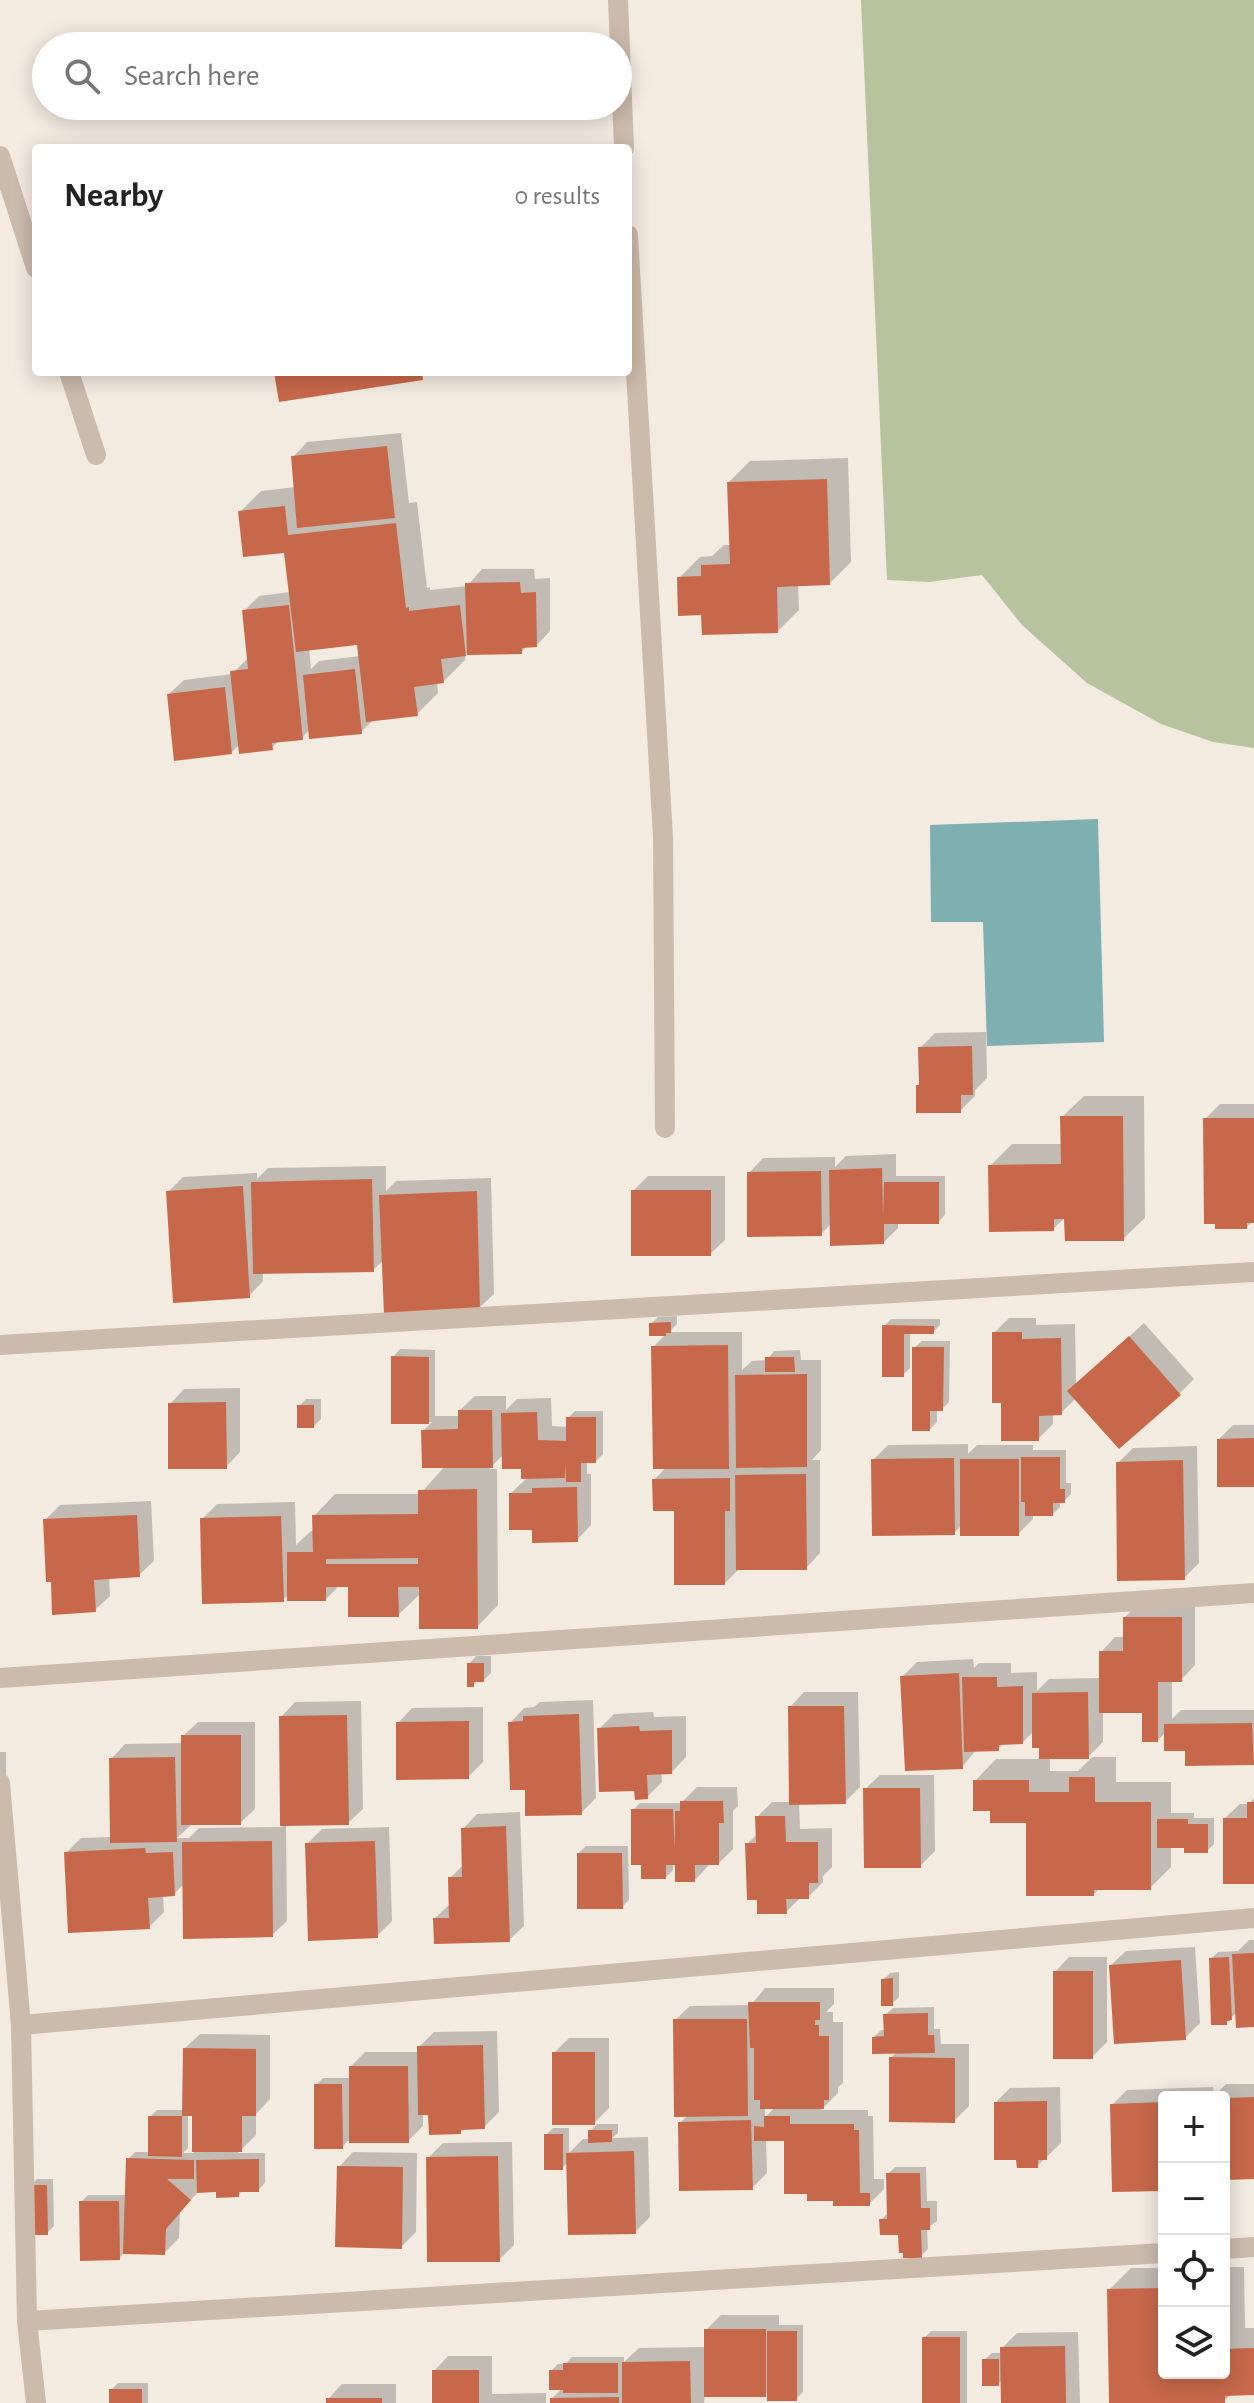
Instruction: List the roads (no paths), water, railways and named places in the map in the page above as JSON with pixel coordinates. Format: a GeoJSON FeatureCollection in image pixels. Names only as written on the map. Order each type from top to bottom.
{"type":"FeatureCollection","features":[{"type":"Feature","properties":{"kind":"street"},"geometry":{"type":"LineString","coordinates":[[618,0],[619,32]]}},
{"type":"Feature","properties":{"kind":"street"},"geometry":{"type":"LineString","coordinates":[[623,120],[624,144]]}},
{"type":"Feature","properties":{"kind":"street"},"geometry":{"type":"LineString","coordinates":[[0,156],[32,256]]}},
{"type":"Feature","properties":{"kind":"street"},"geometry":{"type":"LineString","coordinates":[[632,304],[663,837],[665,1128]]}},
{"type":"Feature","properties":{"kind":"street"},"geometry":{"type":"LineString","coordinates":[[70,376],[96,455]]}},
{"type":"Feature","properties":{"kind":"street"},"geometry":{"type":"LineString","coordinates":[[0,1345],[1254,1272]]}},
{"type":"Feature","properties":{"kind":"street"},"geometry":{"type":"LineString","coordinates":[[0,1678],[1254,1593]]}},
{"type":"Feature","properties":{"kind":"street"},"geometry":{"type":"LineString","coordinates":[[0,1783],[21,2025],[27,2321],[36,2403]]}},
{"type":"Feature","properties":{"kind":"street"},"geometry":{"type":"LineString","coordinates":[[21,2025],[1254,1918]]}},
{"type":"Feature","properties":{"kind":"street"},"geometry":{"type":"LineString","coordinates":[[1230,2249],[1254,2247]]}},
{"type":"Feature","properties":{"kind":"street"},"geometry":{"type":"LineString","coordinates":[[27,2321],[1158,2253]]}},
{"type":"Feature","properties":{"kind":"water"},"geometry":{"type":"Polygon","coordinates":[[[1098,819],[1104,1042],[987,1046],[983,922],[931,922],[930,825],[1098,819]]]}}]}
